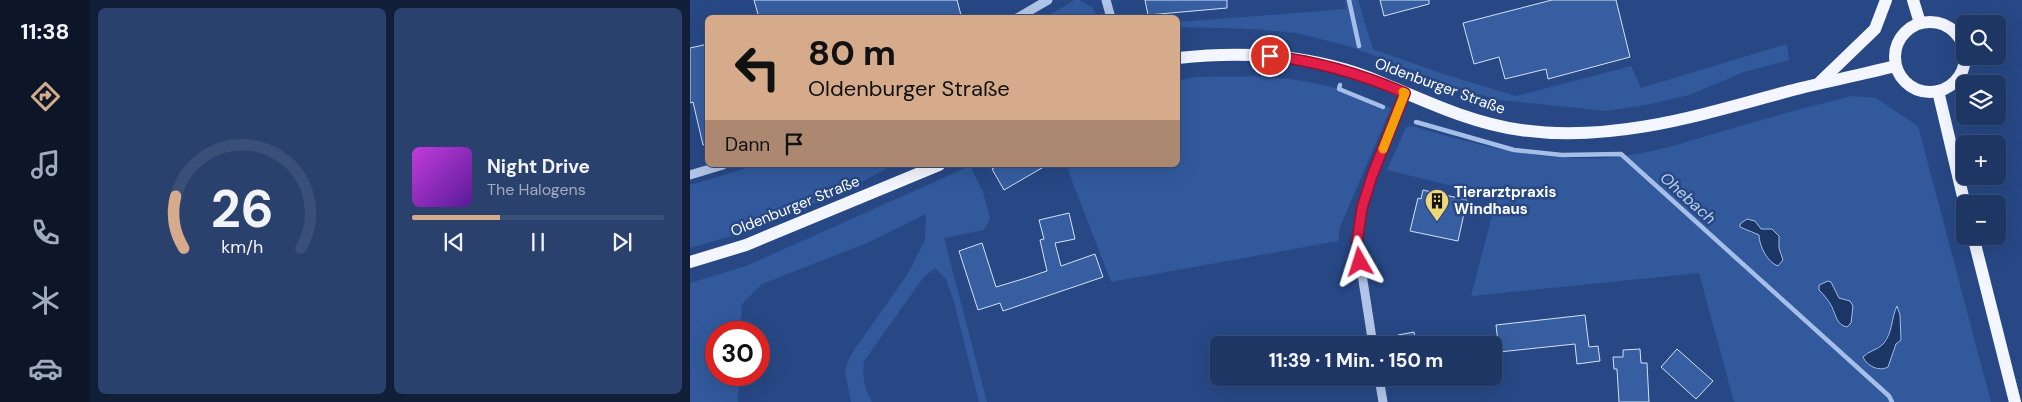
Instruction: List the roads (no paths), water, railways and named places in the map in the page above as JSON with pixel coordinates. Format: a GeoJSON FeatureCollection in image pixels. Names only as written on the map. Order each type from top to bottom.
{"type":"FeatureCollection","features":[{"type":"Feature","properties":{"kind":"main road"},"geometry":{"type":"LineString","coordinates":[[1820,83],[1876,29],[1886,0]]}},
{"type":"Feature","properties":{"kind":"main road"},"geometry":{"type":"LineString","coordinates":[[1913,0],[1920,23]]}},
{"type":"Feature","properties":{"kind":"main road"},"geometry":{"type":"LineString","coordinates":[[1920,23],[1942,24],[1952,29],[1964,48],[1965,59],[1957,79],[1949,87],[1938,91],[1916,90],[1900,76],[1895,66],[1894,55],[1902,35],[1910,27],[1920,23]]}},
{"type":"Feature","properties":{"kind":"main road","name":"Oldenburger Straße"},"geometry":{"type":"LineString","coordinates":[[1180,58],[1208,54],[1255,54],[1302,59],[1366,77],[1477,120],[1520,130],[1566,134],[1605,133],[1656,126],[1820,83],[1895,66]]}},
{"type":"Feature","properties":{"kind":"main road"},"geometry":{"type":"LineString","coordinates":[[1938,91],[1963,195]]}},
{"type":"Feature","properties":{"kind":"main road","name":"Oldenburger Straße"},"geometry":{"type":"LineString","coordinates":[[690,262],[746,245],[934,167]]}},
{"type":"Feature","properties":{"kind":"main road"},"geometry":{"type":"LineString","coordinates":[[1975,245],[2015,402]]}},
{"type":"Feature","properties":{"kind":"street"},"geometry":{"type":"LineString","coordinates":[[1022,15],[1048,0]]}},
{"type":"Feature","properties":{"kind":"street"},"geometry":{"type":"LineString","coordinates":[[1106,0],[1110,15]]}},
{"type":"Feature","properties":{"kind":"street"},"geometry":{"type":"LineString","coordinates":[[1373,336],[1357,242],[1362,208],[1372,176],[1405,93]]}},
{"type":"Feature","properties":{"kind":"street"},"geometry":{"type":"LineString","coordinates":[[690,175],[716,167]]}},
{"type":"Feature","properties":{"kind":"street"},"geometry":{"type":"LineString","coordinates":[[1380,386],[1383,402]]}},
{"type":"Feature","properties":{"kind":"waterway","name":"Ohebach"},"geometry":{"type":"LineString","coordinates":[[1349,0],[1359,46]]}},
{"type":"Feature","properties":{"kind":"waterway","name":"Ohebach"},"geometry":{"type":"LineString","coordinates":[[1340,85],[1339,89],[1383,107]]}},
{"type":"Feature","properties":{"kind":"waterway","name":"Ohebach"},"geometry":{"type":"LineString","coordinates":[[1416,122],[1514,150],[1562,155],[1621,154],[1889,396],[1892,402]]}},
{"type":"Feature","properties":{"kind":"place","name":"Tierarztpraxis Windhaus"},"geometry":{"type":"Point","coordinates":[1437,222]}}]}
